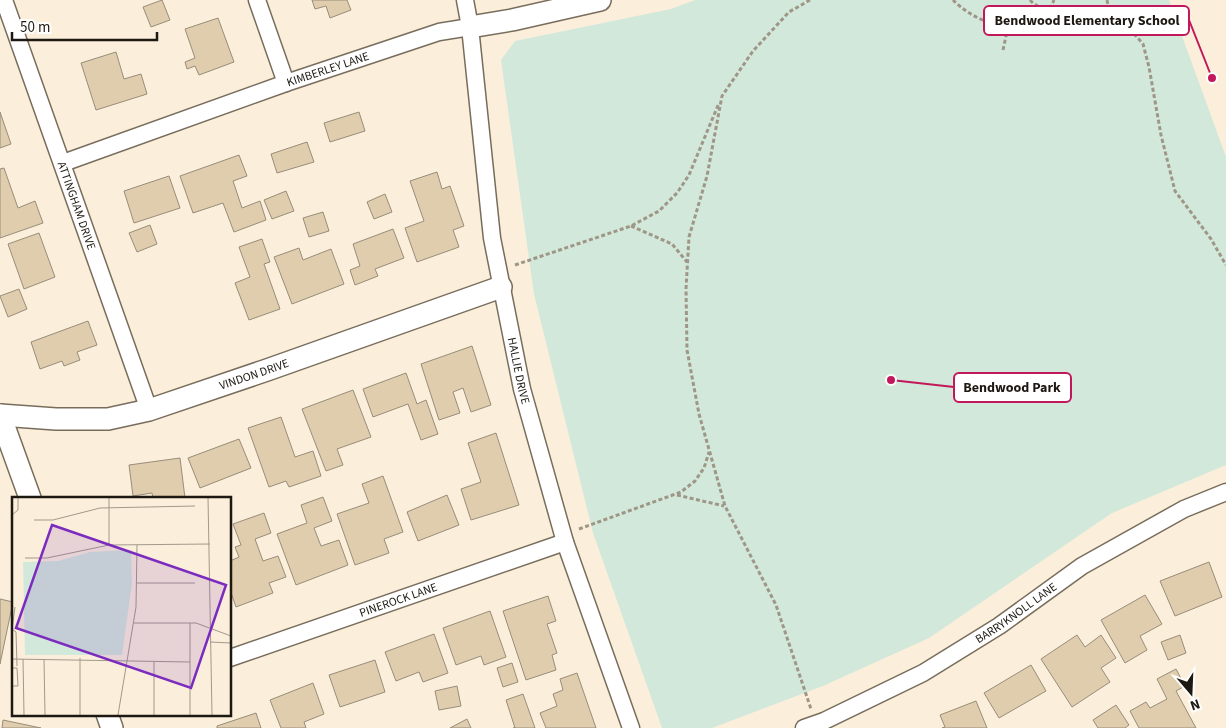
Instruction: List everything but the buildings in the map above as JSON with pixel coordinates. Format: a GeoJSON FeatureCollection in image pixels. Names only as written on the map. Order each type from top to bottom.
{"type":"FeatureCollection","features":[{"type":"Feature","properties":{"kind":"street","name":"ATTINGHAM DRIVE"},"geometry":{"type":"LineString","coordinates":[[4,0],[149,410]]}},
{"type":"Feature","properties":{"kind":"street"},"geometry":{"type":"LineString","coordinates":[[257,0],[286,83]]}},
{"type":"Feature","properties":{"kind":"street","name":"HALLIE DRIVE"},"geometry":{"type":"LineString","coordinates":[[465,0],[470,27],[492,238],[522,389],[564,538],[631,728]]}},
{"type":"Feature","properties":{"kind":"street","name":"KIMBERLEY LANE"},"geometry":{"type":"LineString","coordinates":[[63,163],[286,83],[439,32],[512,20],[600,0]]}},
{"type":"Feature","properties":{"kind":"street","name":"VINDON DRIVE"},"geometry":{"type":"LineString","coordinates":[[0,415],[56,419],[108,418],[149,410],[276,367],[500,279]]}},
{"type":"Feature","properties":{"kind":"street"},"geometry":{"type":"LineString","coordinates":[[0,415],[30,497]]}},
{"type":"Feature","properties":{"kind":"street","name":"BARRYKNOLL LANE"},"geometry":{"type":"LineString","coordinates":[[817,725],[923,674],[1000,626],[1082,566],[1184,509],[1226,492]]}},
{"type":"Feature","properties":{"kind":"street","name":"PINEROCK LANE"},"geometry":{"type":"LineString","coordinates":[[231,658],[564,538]]}},
{"type":"Feature","properties":{"kind":"street"},"geometry":{"type":"LineString","coordinates":[[108,716],[112,728]]}},
{"type":"Feature","properties":{"kind":"path"},"geometry":{"type":"LineString","coordinates":[[500,279],[631,226],[659,211],[677,193],[689,175],[722,96],[753,50],[789,12],[810,0]]}},
{"type":"Feature","properties":{"kind":"path"},"geometry":{"type":"LineString","coordinates":[[953,0],[963,10],[975,17],[1008,27],[1024,26],[1040,21],[1054,0]]}},
{"type":"Feature","properties":{"kind":"path"},"geometry":{"type":"LineString","coordinates":[[1030,0],[1039,8],[1049,10],[1062,9],[1072,13],[1078,24]]}},
{"type":"Feature","properties":{"kind":"path"},"geometry":{"type":"LineString","coordinates":[[1107,0],[1110,14],[1129,28],[1143,44],[1150,68],[1161,135],[1176,190],[1226,265]]}},
{"type":"Feature","properties":{"kind":"path"},"geometry":{"type":"LineString","coordinates":[[1003,50],[1008,27]]}},
{"type":"Feature","properties":{"kind":"path"},"geometry":{"type":"LineString","coordinates":[[722,96],[707,176],[689,237],[687,350],[699,414],[725,506],[776,604],[817,725]]}},
{"type":"Feature","properties":{"kind":"path"},"geometry":{"type":"LineString","coordinates":[[631,226],[672,244],[688,262]]}},
{"type":"Feature","properties":{"kind":"path"},"geometry":{"type":"LineString","coordinates":[[564,538],[681,492],[695,481],[704,468],[709,452]]}},
{"type":"Feature","properties":{"kind":"path"},"geometry":{"type":"LineString","coordinates":[[675,494],[725,506]]}},
{"type":"Feature","properties":{"kind":"green space"},"geometry":{"type":"Polygon","coordinates":[[[695,0],[1169,0],[1226,157],[1226,465],[1112,513],[929,638],[823,686],[712,728],[662,728],[593,533],[534,294],[501,60],[515,41],[671,9],[695,0]]]}},
{"type":"Feature","properties":{"kind":"place","name":"Bendwood Elementary School"},"geometry":{"type":"Point","coordinates":[1212,78]}},
{"type":"Feature","properties":{"kind":"place","name":"Bendwood Park"},"geometry":{"type":"Point","coordinates":[891,380]}}]}
